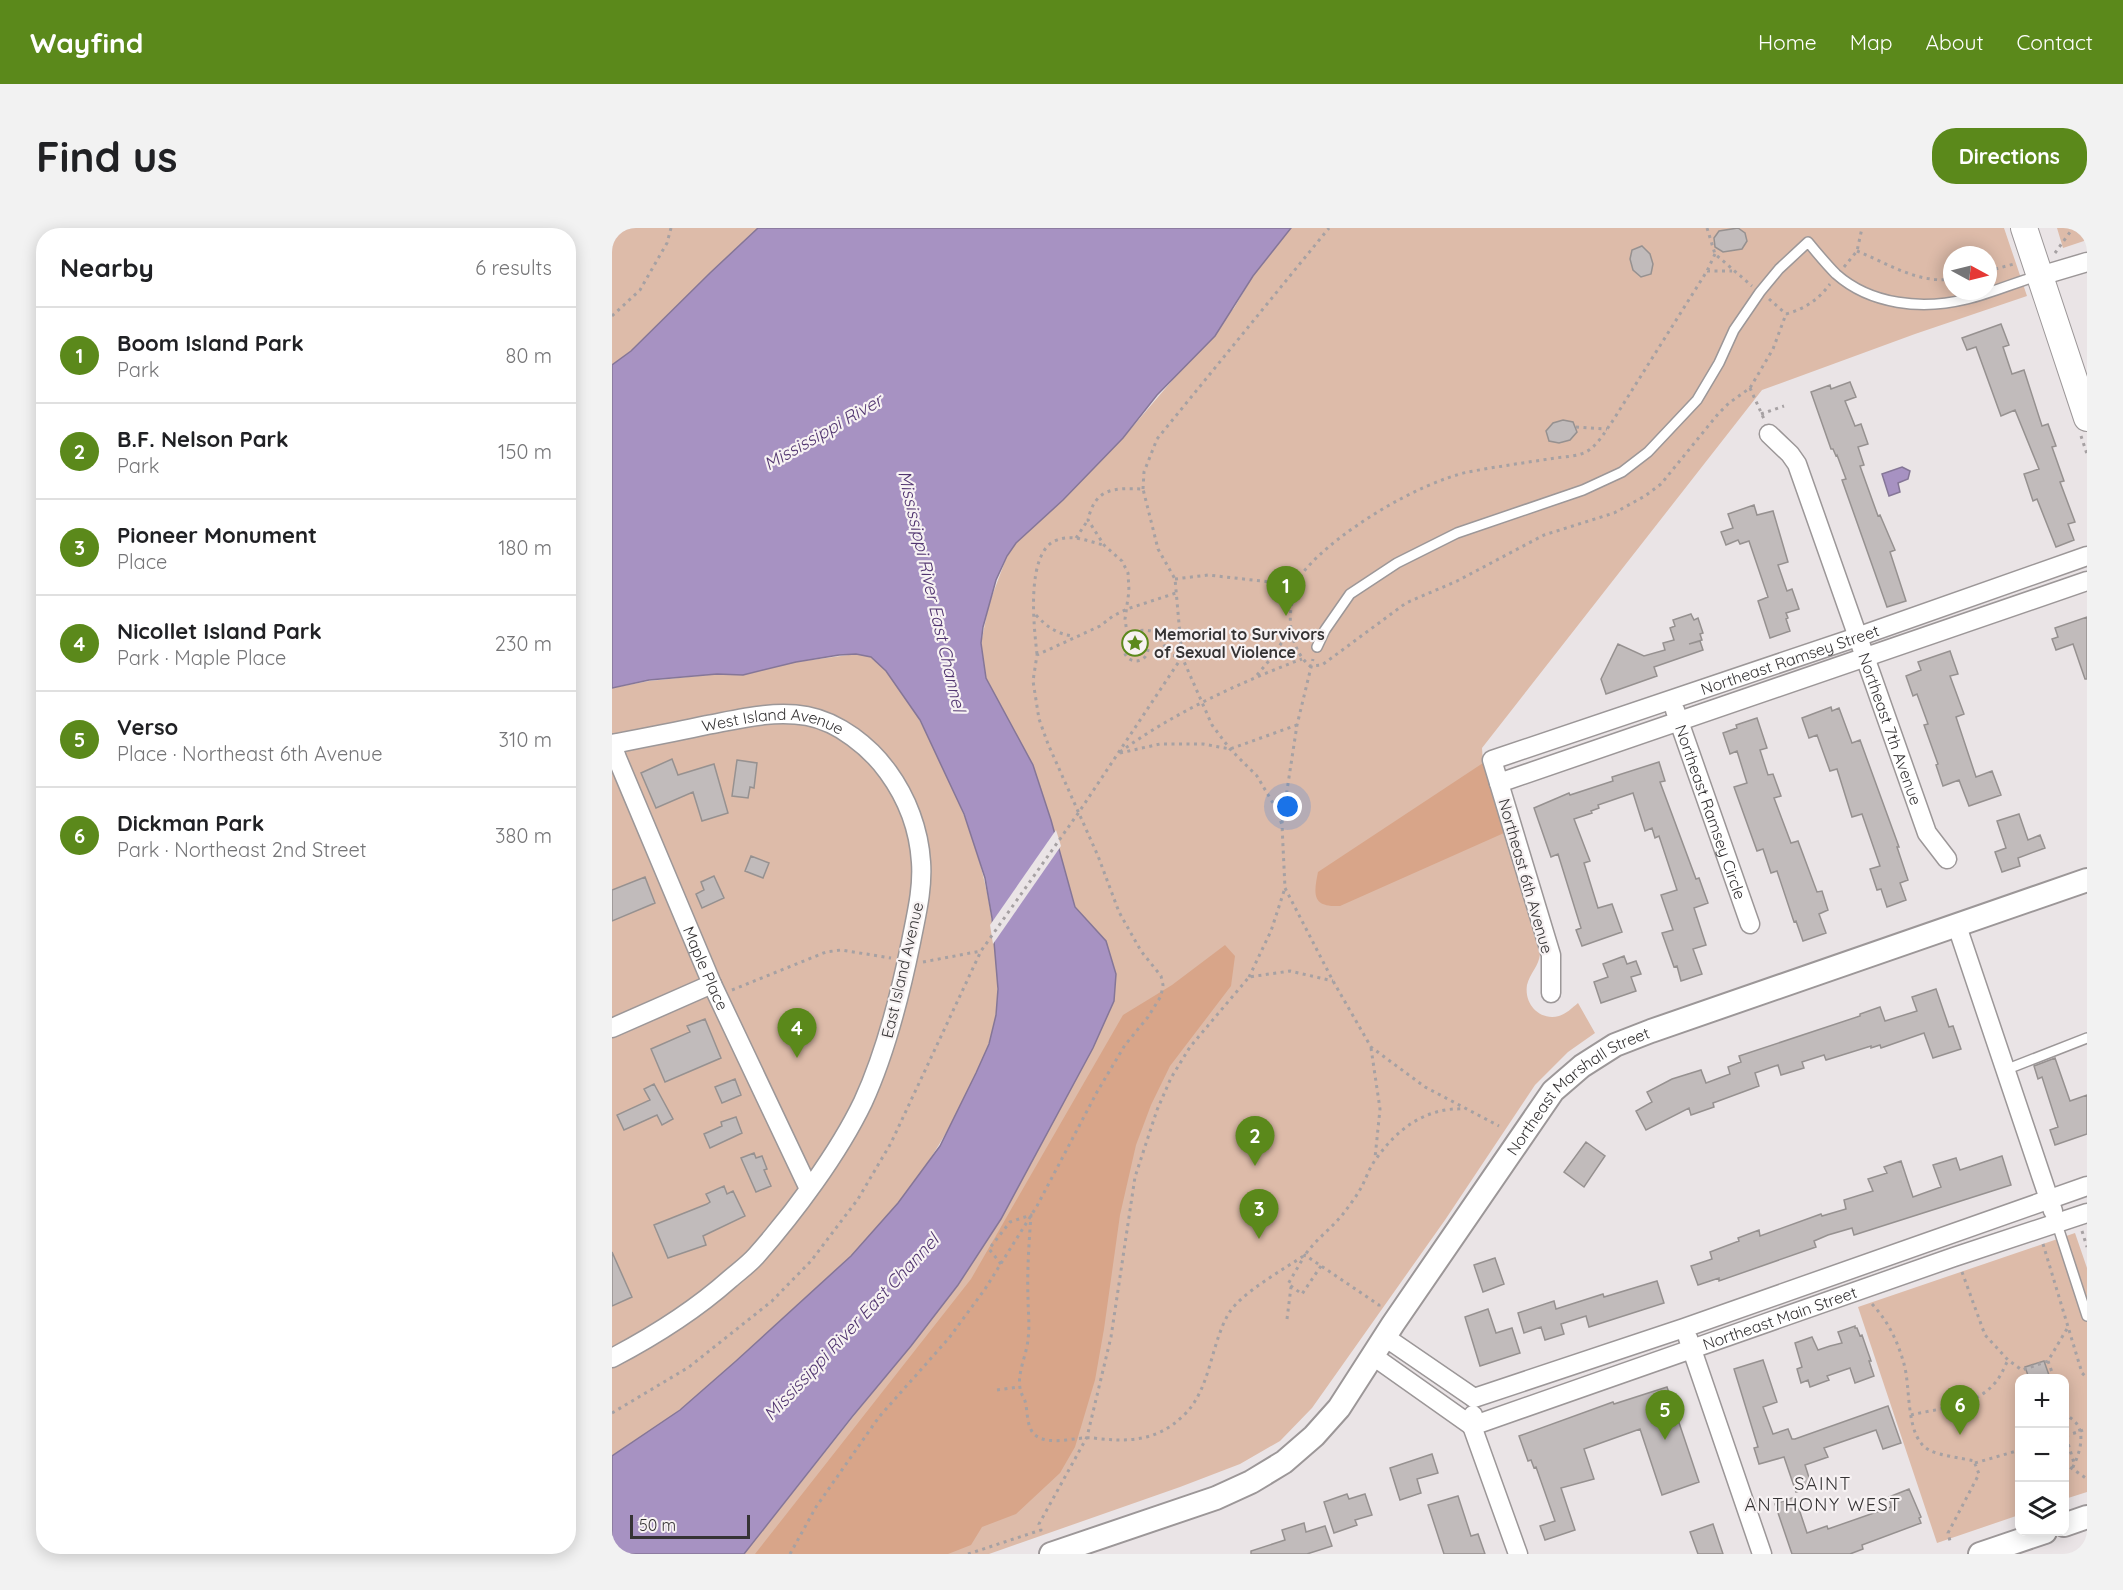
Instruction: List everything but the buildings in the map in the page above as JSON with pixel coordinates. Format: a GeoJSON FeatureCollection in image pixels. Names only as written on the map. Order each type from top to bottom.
{"type":"FeatureCollection","features":[{"type":"Feature","properties":{"kind":"main road"},"geometry":{"type":"LineString","coordinates":[[2024,228],[2087,416]]}},
{"type":"Feature","properties":{"kind":"street"},"geometry":{"type":"LineString","coordinates":[[2040,276],[2087,262]]}},
{"type":"Feature","properties":{"kind":"street","name":"Northeast 7th Avenue"},"geometry":{"type":"LineString","coordinates":[[1769,434],[1797,464],[1927,833],[1947,859]]}},
{"type":"Feature","properties":{"kind":"street","name":"Northeast Ramsey Street"},"geometry":{"type":"LineString","coordinates":[[1492,760],[1857,637],[2087,556]]}},
{"type":"Feature","properties":{"kind":"street","name":"Northeast Ramsey Street"},"geometry":{"type":"LineString","coordinates":[[1499,783],[2087,581]]}},
{"type":"Feature","properties":{"kind":"street","name":"Northeast Ramsey Circle"},"geometry":{"type":"LineString","coordinates":[[1671,700],[1750,924]]}},
{"type":"Feature","properties":{"kind":"street","name":"West Island Avenue"},"geometry":{"type":"LineString","coordinates":[[612,744],[765,714],[809,716],[847,734],[866,747],[880,761],[903,795]]}},
{"type":"Feature","properties":{"kind":"street","name":"Maple Place"},"geometry":{"type":"LineString","coordinates":[[612,744],[712,984],[809,1189]]}},
{"type":"Feature","properties":{"kind":"street","name":"Northeast 6th Avenue"},"geometry":{"type":"LineString","coordinates":[[1492,760],[1551,955],[1551,993]]}},
{"type":"Feature","properties":{"kind":"street","name":"East Island Avenue"},"geometry":{"type":"LineString","coordinates":[[612,1358],[643,1342],[706,1300],[755,1258],[809,1189],[832,1155],[862,1102],[887,1040],[918,907],[921,877],[920,854],[915,827],[903,795]]}},
{"type":"Feature","properties":{"kind":"street","name":"Northeast Marshall Street"},"geometry":{"type":"LineString","coordinates":[[1055,1553],[1216,1498],[1251,1482],[1284,1462],[1314,1436],[1339,1408],[1553,1091],[1582,1066],[1615,1045],[1652,1031],[2087,880]]}},
{"type":"Feature","properties":{"kind":"street"},"geometry":{"type":"LineString","coordinates":[[1957,926],[2057,1224]]}},
{"type":"Feature","properties":{"kind":"street"},"geometry":{"type":"LineString","coordinates":[[612,1028],[712,984]]}},
{"type":"Feature","properties":{"kind":"street","name":"Northeast Main Street"},"geometry":{"type":"LineString","coordinates":[[1474,1398],[1684,1328],[2087,1186]]}},
{"type":"Feature","properties":{"kind":"street","name":"Northeast Main Street"},"geometry":{"type":"LineString","coordinates":[[1472,1426],[1954,1257],[2057,1224],[2084,1220]]}},
{"type":"Feature","properties":{"kind":"street"},"geometry":{"type":"LineString","coordinates":[[1684,1328],[1762,1554]]}},
{"type":"Feature","properties":{"kind":"street"},"geometry":{"type":"LineString","coordinates":[[1385,1337],[1474,1398],[1472,1426],[1518,1554]]}},
{"type":"Feature","properties":{"kind":"street"},"geometry":{"type":"LineString","coordinates":[[1372,1356],[1472,1426]]}},
{"type":"Feature","properties":{"kind":"street"},"geometry":{"type":"LineString","coordinates":[[2069,1523],[2087,1517]]}},
{"type":"Feature","properties":{"kind":"street"},"geometry":{"type":"LineString","coordinates":[[1980,1554],[2033,1536]]}},
{"type":"Feature","properties":{"kind":"lane"},"geometry":{"type":"LineString","coordinates":[[1317,646],[1325,630],[1350,594],[1397,564],[1457,533],[1583,490],[1622,472],[1648,452],[1697,400],[1719,363],[1734,330],[1760,292],[1779,269],[1808,242],[1837,275],[1862,290],[1895,303],[1930,304],[1967,299],[2040,276]]}},
{"type":"Feature","properties":{"kind":"lane"},"geometry":{"type":"LineString","coordinates":[[2006,1070],[2087,1038]]}},
{"type":"Feature","properties":{"kind":"lane"},"geometry":{"type":"LineString","coordinates":[[2057,1224],[2087,1317]]}},
{"type":"Feature","properties":{"kind":"path"},"geometry":{"type":"LineString","coordinates":[[612,316],[640,290],[667,243],[671,228]]}},
{"type":"Feature","properties":{"kind":"path"},"geometry":{"type":"LineString","coordinates":[[1282,825],[1269,795],[1257,776],[1230,749],[1212,725],[1182,657],[1175,579],[1158,549],[1143,489],[1144,472],[1157,439],[1329,228]]}},
{"type":"Feature","properties":{"kind":"path"},"geometry":{"type":"LineString","coordinates":[[1707,228],[1715,254],[1786,314]]}},
{"type":"Feature","properties":{"kind":"path"},"geometry":{"type":"LineString","coordinates":[[1844,267],[1857,251],[1862,228]]}},
{"type":"Feature","properties":{"kind":"path"},"geometry":{"type":"LineString","coordinates":[[2056,253],[2073,228]]}},
{"type":"Feature","properties":{"kind":"path"},"geometry":{"type":"LineString","coordinates":[[1857,251],[1902,271],[1930,280],[1943,279]]}},
{"type":"Feature","properties":{"kind":"path"},"geometry":{"type":"LineString","coordinates":[[1310,666],[1302,659],[1291,628],[1291,607],[1297,585],[1304,571],[1355,527],[1395,501],[1444,478],[1582,454],[1598,442],[1707,271],[1715,254]]}},
{"type":"Feature","properties":{"kind":"path"},"geometry":{"type":"LineString","coordinates":[[1707,271],[1733,271]]}},
{"type":"Feature","properties":{"kind":"path"},"geometry":{"type":"LineString","coordinates":[[1786,314],[1803,310],[1825,291],[1832,281]]}},
{"type":"Feature","properties":{"kind":"path"},"geometry":{"type":"LineString","coordinates":[[1310,666],[1322,664],[1406,603],[1456,581],[1544,535],[1614,513],[1645,496],[1661,484],[1718,414],[1750,388],[1773,349],[1786,314]]}},
{"type":"Feature","properties":{"kind":"path"},"geometry":{"type":"LineString","coordinates":[[1750,388],[1769,434]]}},
{"type":"Feature","properties":{"kind":"path"},"geometry":{"type":"LineString","coordinates":[[1761,414],[1784,406]]}},
{"type":"Feature","properties":{"kind":"path"},"geometry":{"type":"LineString","coordinates":[[1576,427],[1607,429]]}},
{"type":"Feature","properties":{"kind":"path"},"geometry":{"type":"LineString","coordinates":[[1076,537],[1088,520],[1090,509],[1099,496],[1115,489],[1143,489]]}},
{"type":"Feature","properties":{"kind":"path"},"geometry":{"type":"LineString","coordinates":[[1088,520],[1104,545],[1122,561],[1128,573],[1130,591],[1125,619],[1130,639]]}},
{"type":"Feature","properties":{"kind":"path"},"geometry":{"type":"LineString","coordinates":[[790,1554],[816,1507],[879,1417],[949,1338],[1001,1264],[1031,1215],[1125,1045],[1153,1010],[1161,996],[1163,985],[1161,976],[1141,951],[1119,912],[1098,856],[1048,744],[1039,718],[1033,681],[1037,655],[1035,581],[1040,558],[1045,548],[1054,540],[1076,537],[1104,545]]}},
{"type":"Feature","properties":{"kind":"path"},"geometry":{"type":"LineString","coordinates":[[1175,579],[1208,575],[1297,585]]}},
{"type":"Feature","properties":{"kind":"path"},"geometry":{"type":"LineString","coordinates":[[1037,655],[1100,626],[1127,609],[1176,593]]}},
{"type":"Feature","properties":{"kind":"path"},"geometry":{"type":"LineString","coordinates":[[1035,614],[1046,627],[1063,635],[1075,637]]}},
{"type":"Feature","properties":{"kind":"path"},"geometry":{"type":"LineString","coordinates":[[1255,677],[1273,656],[1291,628]]}},
{"type":"Feature","properties":{"kind":"path"},"geometry":{"type":"LineString","coordinates":[[1127,633],[1141,630],[1157,634],[1163,640],[1170,655],[1182,657]]}},
{"type":"Feature","properties":{"kind":"path"},"geometry":{"type":"LineString","coordinates":[[1137,638],[1144,641],[1147,652],[1143,658],[1136,661],[1126,656],[1124,649],[1130,639],[1137,638]]}},
{"type":"Feature","properties":{"kind":"path"},"geometry":{"type":"LineString","coordinates":[[1317,646],[1310,666],[1298,725],[1282,825],[1286,888],[1333,981],[1371,1047],[1380,1109],[1375,1160]]}},
{"type":"Feature","properties":{"kind":"path"},"geometry":{"type":"LineString","coordinates":[[612,1413],[689,1366],[772,1301],[811,1261],[858,1199],[891,1143],[987,940],[1079,812],[1182,657]]}},
{"type":"Feature","properties":{"kind":"path"},"geometry":{"type":"LineString","coordinates":[[1118,753],[1133,742],[1203,703],[1255,677],[1302,659]]}},
{"type":"Feature","properties":{"kind":"path"},"geometry":{"type":"LineString","coordinates":[[1118,753],[1160,744],[1203,744],[1230,749],[1298,725]]}},
{"type":"Feature","properties":{"kind":"path"},"geometry":{"type":"LineString","coordinates":[[968,1554],[1041,1530],[1039,1524],[1087,1437],[1111,1338],[1131,1199],[1148,1132],[1172,1078],[1190,1047],[1249,977],[1286,888]]}},
{"type":"Feature","properties":{"kind":"path"},"geometry":{"type":"LineString","coordinates":[[730,991],[826,951],[857,952],[891,958]]}},
{"type":"Feature","properties":{"kind":"path"},"geometry":{"type":"LineString","coordinates":[[918,963],[981,951]]}},
{"type":"Feature","properties":{"kind":"path"},"geometry":{"type":"LineString","coordinates":[[1249,977],[1290,971],[1333,981]]}},
{"type":"Feature","properties":{"kind":"path"},"geometry":{"type":"LineString","coordinates":[[1371,1047],[1425,1087],[1499,1126]]}},
{"type":"Feature","properties":{"kind":"path"},"geometry":{"type":"LineString","coordinates":[[1321,1266],[1302,1294],[1288,1284],[1305,1255],[1343,1214],[1361,1188],[1375,1160],[1405,1126],[1414,1120],[1446,1110],[1468,1110]]}},
{"type":"Feature","properties":{"kind":"path"},"geometry":{"type":"LineString","coordinates":[[1001,1264],[989,1249],[1010,1222],[1031,1215]]}},
{"type":"Feature","properties":{"kind":"path"},"geometry":{"type":"LineString","coordinates":[[1031,1215],[1028,1339],[1019,1387],[1026,1403],[1029,1424],[1036,1436],[1061,1441],[1087,1437],[1119,1441],[1136,1440],[1154,1435],[1183,1416],[1198,1395],[1222,1327],[1231,1311],[1240,1300],[1305,1255]]}},
{"type":"Feature","properties":{"kind":"path"},"geometry":{"type":"LineString","coordinates":[[2084,1220],[2087,1247]]}},
{"type":"Feature","properties":{"kind":"path"},"geometry":{"type":"LineString","coordinates":[[2042,1240],[2082,1373],[2087,1378]]}},
{"type":"Feature","properties":{"kind":"path"},"geometry":{"type":"LineString","coordinates":[[1305,1255],[1379,1305],[1380,1314]]}},
{"type":"Feature","properties":{"kind":"path"},"geometry":{"type":"LineString","coordinates":[[1961,1268],[1985,1335],[2008,1360],[2022,1370],[2048,1361],[2068,1327]]}},
{"type":"Feature","properties":{"kind":"path"},"geometry":{"type":"LineString","coordinates":[[1287,1319],[1292,1287]]}},
{"type":"Feature","properties":{"kind":"path"},"geometry":{"type":"LineString","coordinates":[[1869,1300],[1897,1341],[1905,1367],[1911,1415],[1917,1438],[1929,1450],[1974,1461],[1979,1474],[1948,1533],[1950,1541]]}},
{"type":"Feature","properties":{"kind":"path"},"geometry":{"type":"LineString","coordinates":[[1911,1415],[1977,1398],[1994,1384],[2008,1360]]}},
{"type":"Feature","properties":{"kind":"path"},"geometry":{"type":"LineString","coordinates":[[2048,1361],[2053,1374]]}},
{"type":"Feature","properties":{"kind":"path"},"geometry":{"type":"LineString","coordinates":[[998,1390],[1019,1387]]}},
{"type":"Feature","properties":{"kind":"path"},"geometry":{"type":"LineString","coordinates":[[2069,1416],[2078,1420],[2087,1429],[2087,1434]]}},
{"type":"Feature","properties":{"kind":"path"},"geometry":{"type":"LineString","coordinates":[[2069,1435],[2087,1429]]}},
{"type":"Feature","properties":{"kind":"path"},"geometry":{"type":"LineString","coordinates":[[2072,1468],[2086,1441]]}},
{"type":"Feature","properties":{"kind":"path"},"geometry":{"type":"LineString","coordinates":[[2069,1447],[2075,1463]]}},
{"type":"Feature","properties":{"kind":"path"},"geometry":{"type":"LineString","coordinates":[[1975,1463],[2015,1451]]}},
{"type":"Feature","properties":{"kind":"path"},"geometry":{"type":"LineString","coordinates":[[2069,1466],[2087,1479]]}},
{"type":"Feature","properties":{"kind":"shaded area"},"geometry":{"type":"Polygon","coordinates":[[[612,228],[758,228],[631,351],[612,365],[612,228]]]}},
{"type":"Feature","properties":{"kind":"shaded area"},"geometry":{"type":"Polygon","coordinates":[[[1291,228],[2004,228],[2027,296],[1762,390],[1482,748],[1483,763],[1540,954],[1527,985],[1528,999],[1534,1010],[1552,1017],[1564,1014],[1578,1003],[1595,1033],[1568,1052],[1535,1085],[1445,1220],[1312,1408],[1280,1441],[1240,1464],[989,1554],[744,1554],[958,1285],[1001,1219],[1114,1001],[1106,942],[1075,907],[1033,765],[986,678],[981,643],[989,604],[1007,556],[1016,543],[1063,500],[1123,438],[1234,308],[1253,276],[1291,228]]]}},
{"type":"Feature","properties":{"kind":"shaded area"},"geometry":{"type":"Polygon","coordinates":[[[2057,228],[2087,228],[2087,240],[2063,248],[2057,228]]]}},
{"type":"Feature","properties":{"kind":"shaded area"},"geometry":{"type":"Polygon","coordinates":[[[856,654],[871,657],[882,665],[904,694],[942,766],[973,840],[985,882],[993,926],[998,989],[989,1042],[958,1112],[932,1156],[902,1198],[869,1237],[706,1389],[670,1417],[612,1456],[612,688],[649,681],[717,674],[743,675],[796,662],[856,654]]]}},
{"type":"Feature","properties":{"kind":"shaded area"},"geometry":{"type":"Polygon","coordinates":[[[1483,763],[1504,833],[1340,906],[1320,902],[1316,894],[1318,872],[1483,763]]]}},
{"type":"Feature","properties":{"kind":"shaded area"},"geometry":{"type":"Polygon","coordinates":[[[1225,945],[1235,956],[1231,986],[1170,1066],[1151,1105],[1136,1145],[1120,1215],[1095,1380],[1075,1447],[1060,1473],[1016,1514],[982,1527],[971,1545],[948,1554],[755,1554],[971,1279],[1123,1015],[1172,985],[1225,945]]]}},
{"type":"Feature","properties":{"kind":"shaded area"},"geometry":{"type":"Polygon","coordinates":[[[2075,1233],[2087,1268],[2087,1492],[2069,1498],[2069,1374],[2015,1374],[2015,1516],[1937,1543],[1858,1307],[2075,1233]]]}},
{"type":"Feature","properties":{"kind":"water"},"geometry":{"type":"Polygon","coordinates":[[[758,228],[1291,228],[1253,276],[1215,336],[1157,395],[1123,438],[1063,500],[1016,543],[996,580],[983,627],[981,643],[986,678],[1033,765],[1075,907],[1106,941],[1116,974],[1114,1001],[1093,1048],[1001,1219],[958,1285],[744,1554],[612,1554],[612,1456],[680,1410],[736,1361],[851,1256],[898,1203],[940,1146],[989,1044],[996,1015],[998,989],[992,918],[985,878],[964,814],[920,720],[886,671],[871,657],[856,654],[839,655],[796,662],[743,675],[717,674],[649,680],[612,688],[612,365],[631,351],[758,228]]]}},
{"type":"Feature","properties":{"kind":"water"},"geometry":{"type":"Polygon","coordinates":[[[1902,467],[1910,471],[1908,479],[1898,483],[1900,492],[1889,496],[1882,474],[1902,467]]]}},
{"type":"Feature","properties":{"kind":"pier"},"geometry":{"type":"Polygon","coordinates":[[[1056,830],[1061,846],[993,944],[990,925],[1056,830]]]}},
{"type":"Feature","properties":{"kind":"place","name":"Boom Island Park"},"geometry":{"type":"Point","coordinates":[1286,616]}},
{"type":"Feature","properties":{"kind":"place","name":"Memorial to Survivors of Sexual Violence"},"geometry":{"type":"Point","coordinates":[1135,643]}},
{"type":"Feature","properties":{"kind":"place","name":"Nicollet Island Park"},"geometry":{"type":"Point","coordinates":[797,1058]}},
{"type":"Feature","properties":{"kind":"place","name":"B.F. Nelson Park"},"geometry":{"type":"Point","coordinates":[1255,1166]}},
{"type":"Feature","properties":{"kind":"place","name":"Pioneer Monument"},"geometry":{"type":"Point","coordinates":[1259,1239]}},
{"type":"Feature","properties":{"kind":"place","name":"Dickman Park"},"geometry":{"type":"Point","coordinates":[1960,1435]}},
{"type":"Feature","properties":{"kind":"place","name":"Verso"},"geometry":{"type":"Point","coordinates":[1665,1440]}},
{"type":"Feature","properties":{"kind":"district","name":"SAINT ANTHONY WEST"},"geometry":{"type":"Point","coordinates":[1823,1493]}},
{"type":"Feature","properties":{"kind":"water label","name":"Mississippi River"},"geometry":{"type":"Point","coordinates":[823,432]}},
{"type":"Feature","properties":{"kind":"water label","name":"Mississippi River East Channel"},"geometry":{"type":"Point","coordinates":[932,591]}},
{"type":"Feature","properties":{"kind":"water label","name":"Mississippi River East Channel"},"geometry":{"type":"Point","coordinates":[851,1327]}}]}
